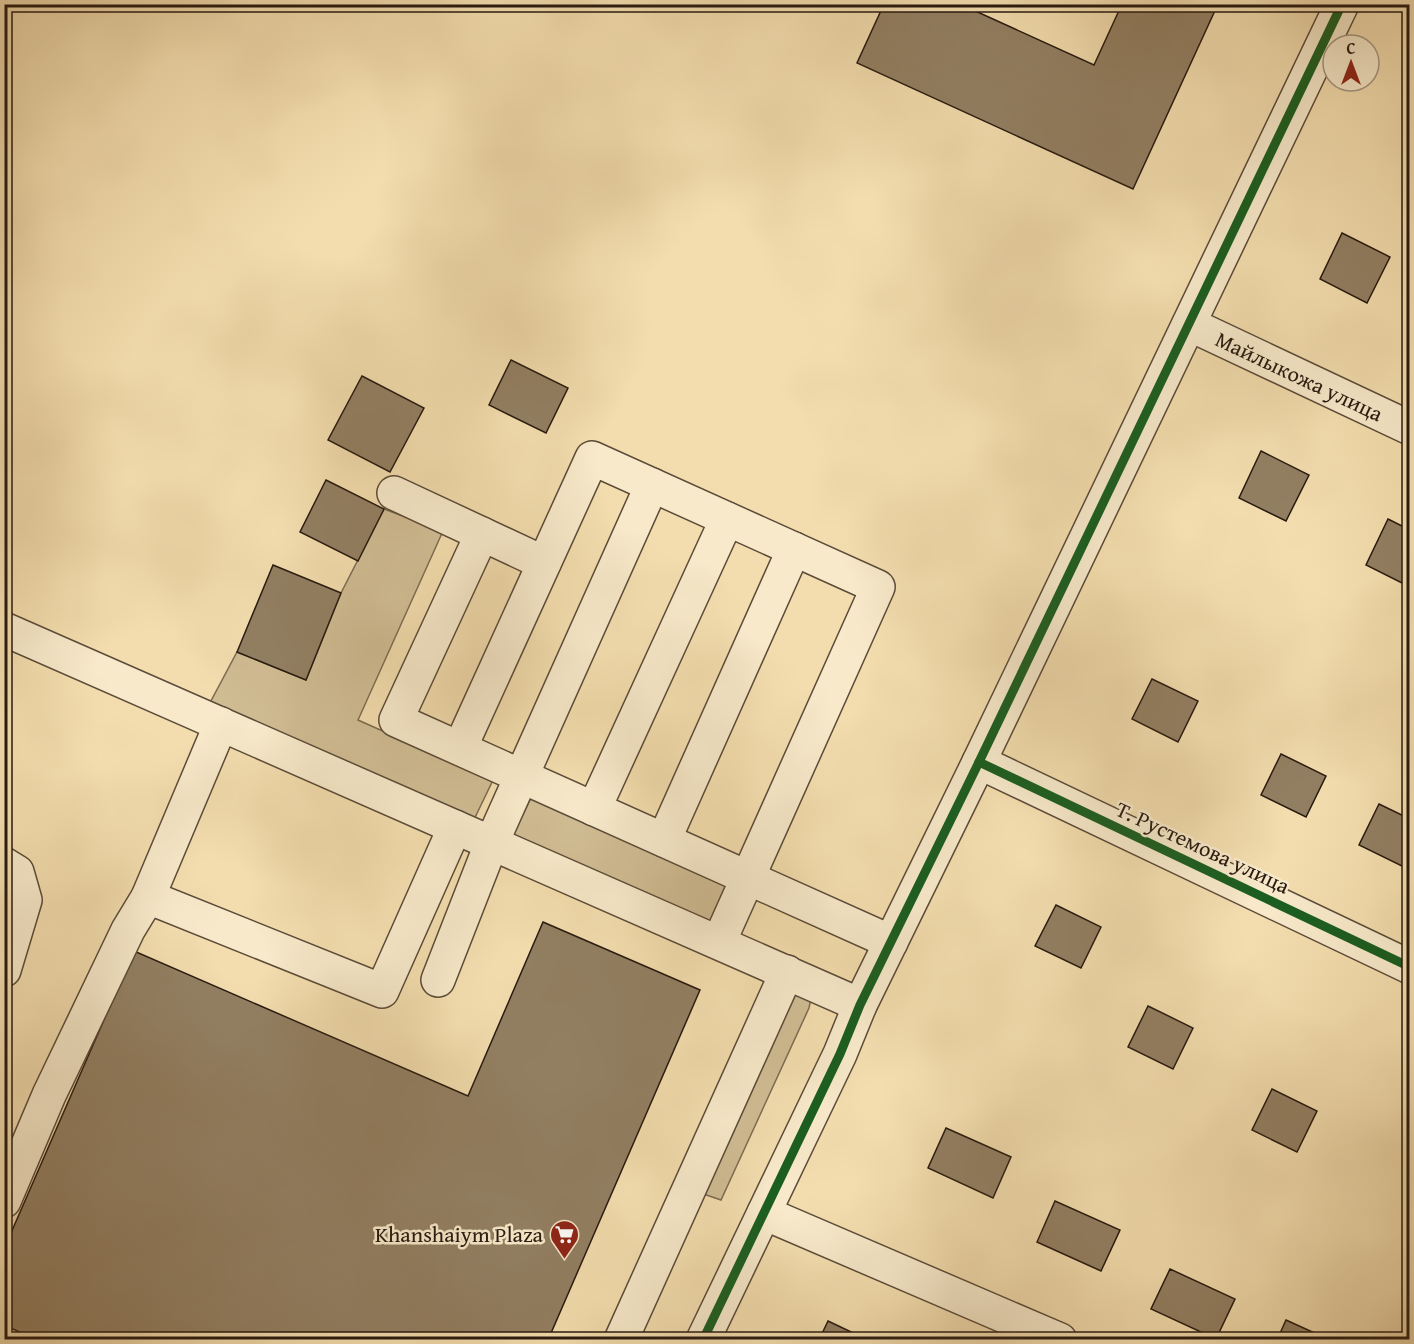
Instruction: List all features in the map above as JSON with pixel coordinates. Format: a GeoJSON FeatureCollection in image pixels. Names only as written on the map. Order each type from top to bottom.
{"type":"FeatureCollection","features":[{"type":"Feature","properties":{"kind":"street"},"geometry":{"type":"LineString","coordinates":[[703,1340],[840,1054],[860,1005],[1342,4]]}},
{"type":"Feature","properties":{"kind":"street","name":"Майлыкожа улица"},"geometry":{"type":"LineString","coordinates":[[1189,324],[1410,428]]}},
{"type":"Feature","properties":{"kind":"street"},"geometry":{"type":"LineString","coordinates":[[460,748],[592,458],[878,587],[719,942]]}},
{"type":"Feature","properties":{"kind":"street"},"geometry":{"type":"LineString","coordinates":[[438,980],[492,842],[652,485]]}},
{"type":"Feature","properties":{"kind":"street"},"geometry":{"type":"LineString","coordinates":[[394,493],[544,563]]}},
{"type":"Feature","properties":{"kind":"street"},"geometry":{"type":"LineString","coordinates":[[594,809],[727,519]]}},
{"type":"Feature","properties":{"kind":"street"},"geometry":{"type":"LineString","coordinates":[[482,534],[396,720],[891,942]]}},
{"type":"Feature","properties":{"kind":"street"},"geometry":{"type":"LineString","coordinates":[[664,840],[794,549]]}},
{"type":"Feature","properties":{"kind":"street"},"geometry":{"type":"LineString","coordinates":[[4,629],[860,1005]]}},
{"type":"Feature","properties":{"kind":"street"},"geometry":{"type":"LineString","coordinates":[[4,1201],[49,1095],[128,930],[148,897],[221,724]]}},
{"type":"Feature","properties":{"kind":"street","name":"Т. Рустемова улица"},"geometry":{"type":"LineString","coordinates":[[979,762],[1410,967]]}},
{"type":"Feature","properties":{"kind":"street"},"geometry":{"type":"LineString","coordinates":[[148,897],[382,991],[455,826]]}},
{"type":"Feature","properties":{"kind":"street"},"geometry":{"type":"LineString","coordinates":[[4,864],[17,872],[25,900],[4,970]]}},
{"type":"Feature","properties":{"kind":"street"},"geometry":{"type":"LineString","coordinates":[[621,1340],[787,972]]}},
{"type":"Feature","properties":{"kind":"street"},"geometry":{"type":"LineString","coordinates":[[764,1213],[1060,1340]]}},
{"type":"Feature","properties":{"kind":"shaded area"},"geometry":{"type":"Polygon","coordinates":[[[384,509],[443,531],[358,720],[493,780],[468,832],[203,716],[237,652],[306,680],[341,593],[384,509]]]}},
{"type":"Feature","properties":{"kind":"shaded area"},"geometry":{"type":"Polygon","coordinates":[[[531,798],[729,886],[708,938],[506,849],[531,798]]]}},
{"type":"Feature","properties":{"kind":"shaded area"},"geometry":{"type":"Polygon","coordinates":[[[787,972],[814,984],[809,1008],[721,1200],[689,1189],[787,972]]]}},
{"type":"Feature","properties":{"kind":"building"},"geometry":{"type":"Polygon","coordinates":[[[884,4],[960,4],[1094,65],[1122,4],[1218,4],[1133,189],[857,63],[884,4]]]}},
{"type":"Feature","properties":{"kind":"building"},"geometry":{"type":"Polygon","coordinates":[[[1342,233],[1390,257],[1367,303],[1320,279],[1342,233]]]}},
{"type":"Feature","properties":{"kind":"building"},"geometry":{"type":"Polygon","coordinates":[[[511,360],[568,388],[546,433],[489,405],[511,360]]]}},
{"type":"Feature","properties":{"kind":"building"},"geometry":{"type":"Polygon","coordinates":[[[362,376],[424,408],[390,472],[328,440],[362,376]]]}},
{"type":"Feature","properties":{"kind":"building"},"geometry":{"type":"Polygon","coordinates":[[[1261,451],[1309,475],[1286,521],[1239,498],[1261,451]]]}},
{"type":"Feature","properties":{"kind":"building"},"geometry":{"type":"Polygon","coordinates":[[[326,480],[384,509],[358,561],[300,532],[326,480]]]}},
{"type":"Feature","properties":{"kind":"building"},"geometry":{"type":"Polygon","coordinates":[[[1388,519],[1410,530],[1410,587],[1366,565],[1388,519]]]}},
{"type":"Feature","properties":{"kind":"building"},"geometry":{"type":"Polygon","coordinates":[[[273,565],[341,593],[306,680],[237,652],[273,565]]]}},
{"type":"Feature","properties":{"kind":"building"},"geometry":{"type":"Polygon","coordinates":[[[1152,679],[1198,701],[1178,742],[1132,719],[1152,679]]]}},
{"type":"Feature","properties":{"kind":"building"},"geometry":{"type":"Polygon","coordinates":[[[1281,754],[1326,776],[1306,817],[1261,795],[1281,754]]]}},
{"type":"Feature","properties":{"kind":"building"},"geometry":{"type":"Polygon","coordinates":[[[1379,804],[1410,819],[1410,856],[1404,867],[1359,845],[1379,804]]]}},
{"type":"Feature","properties":{"kind":"building"},"geometry":{"type":"Polygon","coordinates":[[[1056,905],[1101,927],[1081,968],[1035,946],[1056,905]]]}},
{"type":"Feature","properties":{"kind":"building"},"geometry":{"type":"Polygon","coordinates":[[[543,922],[700,990],[548,1340],[37,1340],[4,1325],[4,1249],[134,951],[468,1096],[543,922]]]}},
{"type":"Feature","properties":{"kind":"building"},"geometry":{"type":"Polygon","coordinates":[[[1148,1006],[1193,1028],[1173,1069],[1128,1047],[1148,1006]]]}},
{"type":"Feature","properties":{"kind":"building"},"geometry":{"type":"Polygon","coordinates":[[[1272,1089],[1317,1111],[1297,1152],[1252,1130],[1272,1089]]]}},
{"type":"Feature","properties":{"kind":"building"},"geometry":{"type":"Polygon","coordinates":[[[946,1128],[1011,1157],[993,1198],[928,1168],[946,1128]]]}},
{"type":"Feature","properties":{"kind":"building"},"geometry":{"type":"Polygon","coordinates":[[[1055,1201],[1120,1230],[1101,1271],[1037,1242],[1055,1201]]]}},
{"type":"Feature","properties":{"kind":"building"},"geometry":{"type":"Polygon","coordinates":[[[1170,1269],[1235,1299],[1216,1339],[1151,1309],[1170,1269]]]}},
{"type":"Feature","properties":{"kind":"building"},"geometry":{"type":"Polygon","coordinates":[[[1286,1320],[1330,1340],[1277,1340],[1286,1320]]]}},
{"type":"Feature","properties":{"kind":"building"},"geometry":{"type":"Polygon","coordinates":[[[828,1321],[868,1340],[819,1340],[828,1321]]]}},
{"type":"Feature","properties":{"kind":"cycle path"},"geometry":{"type":"LineString","coordinates":[[703,1340],[840,1054],[860,1005],[1342,4]]}},
{"type":"Feature","properties":{"kind":"cycle path"},"geometry":{"type":"LineString","coordinates":[[979,762],[1410,967]]}},
{"type":"Feature","properties":{"kind":"place","name":"Khanshaiym Plaza"},"geometry":{"type":"Point","coordinates":[564,1260]}}]}
